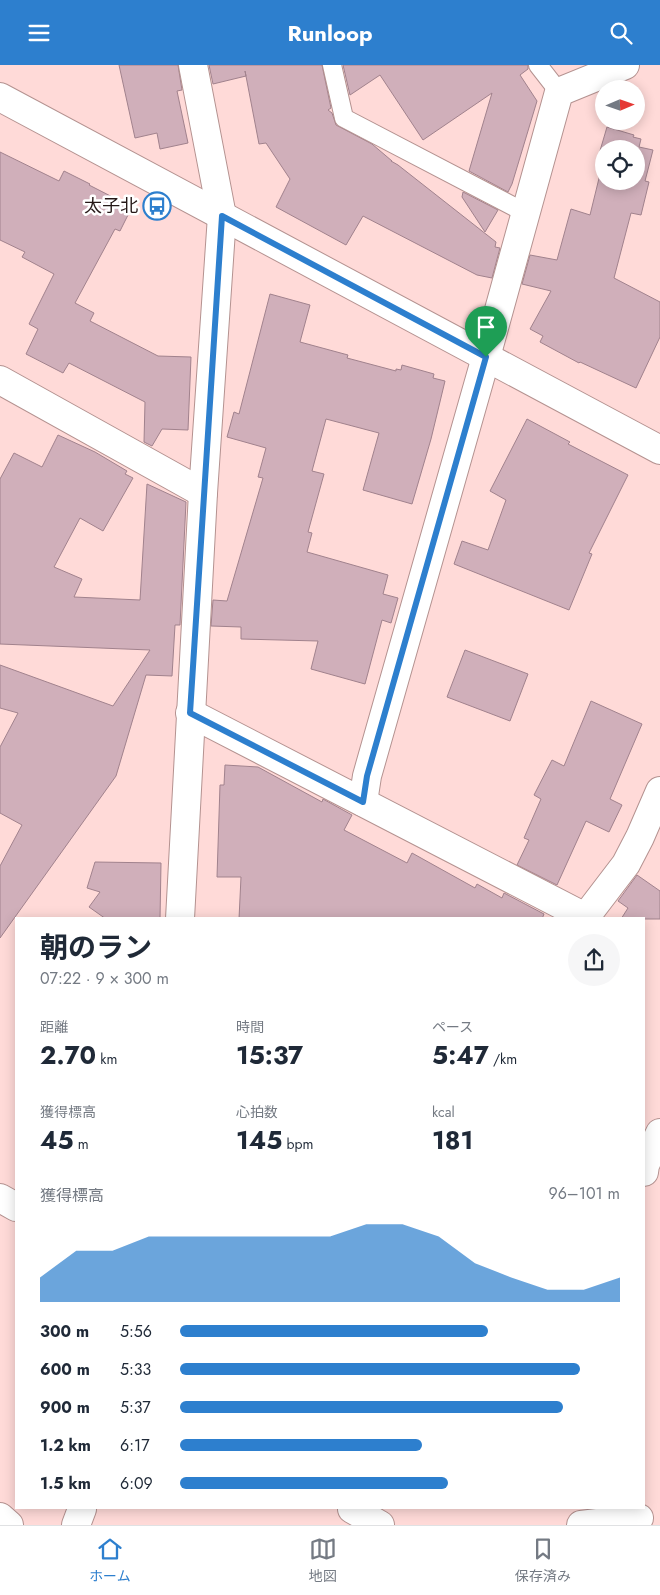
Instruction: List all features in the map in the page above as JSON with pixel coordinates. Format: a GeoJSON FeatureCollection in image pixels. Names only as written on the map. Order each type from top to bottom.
{"type":"FeatureCollection","features":[{"type":"Feature","properties":{"kind":"street"},"geometry":{"type":"LineString","coordinates":[[180,917],[203,493],[222,216],[193,65]]}},
{"type":"Feature","properties":{"kind":"street"},"geometry":{"type":"LineString","coordinates":[[363,802],[367,776],[559,92],[624,65]]}},
{"type":"Feature","properties":{"kind":"street"},"geometry":{"type":"LineString","coordinates":[[0,97],[660,450]]}},
{"type":"Feature","properties":{"kind":"street"},"geometry":{"type":"LineString","coordinates":[[0,380],[203,493]]}},
{"type":"Feature","properties":{"kind":"street"},"geometry":{"type":"LineString","coordinates":[[190,713],[583,917]]}},
{"type":"Feature","properties":{"kind":"street"},"geometry":{"type":"LineString","coordinates":[[586,917],[626,864],[660,791]]}},
{"type":"Feature","properties":{"kind":"street"},"geometry":{"type":"LineString","coordinates":[[645,1165],[660,1133]]}},
{"type":"Feature","properties":{"kind":"street"},"geometry":{"type":"LineString","coordinates":[[0,1198],[15,1206]]}},
{"type":"Feature","properties":{"kind":"street"},"geometry":{"type":"LineString","coordinates":[[76,1525],[82,1509]]}},
{"type":"Feature","properties":{"kind":"street"},"geometry":{"type":"LineString","coordinates":[[352,1509],[380,1525]]}},
{"type":"Feature","properties":{"kind":"street"},"geometry":{"type":"LineString","coordinates":[[581,1525],[639,1517]]}},
{"type":"Feature","properties":{"kind":"lane"},"geometry":{"type":"LineString","coordinates":[[332,65],[344,118],[526,213]]}},
{"type":"Feature","properties":{"kind":"lane"},"geometry":{"type":"LineString","coordinates":[[538,65],[559,92]]}},
{"type":"Feature","properties":{"kind":"building"},"geometry":{"type":"Polygon","coordinates":[[[119,65],[178,65],[182,90],[177,91],[188,143],[160,149],[157,133],[135,138],[119,65]]]}},
{"type":"Feature","properties":{"kind":"building"},"geometry":{"type":"Polygon","coordinates":[[[209,65],[322,65],[331,108],[328,110],[332,113],[336,125],[372,144],[391,161],[496,242],[495,247],[500,248],[492,278],[477,275],[363,216],[346,245],[276,207],[290,179],[266,143],[259,144],[246,76],[213,84],[209,65]]]}},
{"type":"Feature","properties":{"kind":"building"},"geometry":{"type":"Polygon","coordinates":[[[343,65],[528,65],[528,69],[520,75],[537,101],[508,192],[469,171],[492,93],[423,140],[380,75],[350,95],[343,65]]]}},
{"type":"Feature","properties":{"kind":"building"},"geometry":{"type":"Polygon","coordinates":[[[606,130],[617,130],[641,139],[603,140],[606,130]]]}},
{"type":"Feature","properties":{"kind":"building"},"geometry":{"type":"Polygon","coordinates":[[[645,148],[653,150],[645,181],[645,148]]]}},
{"type":"Feature","properties":{"kind":"building"},"geometry":{"type":"Polygon","coordinates":[[[0,152],[59,181],[64,171],[132,207],[120,231],[115,229],[75,303],[94,313],[90,321],[158,356],[191,357],[188,430],[162,429],[152,446],[144,442],[145,402],[69,363],[63,373],[26,354],[38,329],[29,324],[54,274],[22,257],[25,252],[0,240],[0,152]]]}},
{"type":"Feature","properties":{"kind":"building"},"geometry":{"type":"Polygon","coordinates":[[[645,181],[649,182],[641,215],[631,213],[614,278],[660,302],[660,337],[636,388],[579,363],[540,342],[543,336],[530,329],[551,291],[522,284],[530,255],[557,260],[571,209],[590,215],[596,190],[645,190],[645,181]]]}},
{"type":"Feature","properties":{"kind":"building"},"geometry":{"type":"Polygon","coordinates":[[[463,192],[498,210],[485,232],[462,197],[463,192]]]}},
{"type":"Feature","properties":{"kind":"building"},"geometry":{"type":"Polygon","coordinates":[[[270,294],[310,305],[300,342],[348,355],[347,358],[396,371],[396,369],[401,370],[402,365],[434,374],[433,378],[445,381],[431,439],[412,504],[363,490],[379,433],[326,419],[312,471],[324,474],[308,532],[312,533],[307,552],[388,575],[383,594],[398,598],[391,623],[382,620],[365,684],[311,669],[318,641],[241,639],[241,627],[211,626],[213,600],[227,601],[263,478],[258,477],[266,448],[227,437],[234,412],[239,414],[270,294]]]}},
{"type":"Feature","properties":{"kind":"building"},"geometry":{"type":"Polygon","coordinates":[[[527,419],[570,442],[568,444],[628,475],[589,553],[592,554],[569,610],[454,564],[462,541],[488,550],[506,500],[490,491],[527,419]]]}},
{"type":"Feature","properties":{"kind":"building"},"geometry":{"type":"Polygon","coordinates":[[[58,435],[95,452],[127,471],[125,474],[133,478],[103,531],[80,518],[54,567],[82,579],[74,597],[140,600],[147,484],[186,502],[180,625],[175,625],[172,676],[146,675],[116,776],[0,938],[0,866],[22,825],[0,813],[0,747],[18,713],[0,708],[0,665],[113,706],[150,650],[0,644],[0,479],[14,453],[42,467],[58,435]]]}},
{"type":"Feature","properties":{"kind":"building"},"geometry":{"type":"Polygon","coordinates":[[[465,650],[528,674],[510,721],[447,697],[465,650]]]}},
{"type":"Feature","properties":{"kind":"building"},"geometry":{"type":"Polygon","coordinates":[[[591,701],[642,724],[610,799],[622,805],[609,832],[586,821],[557,885],[517,865],[529,840],[524,838],[541,799],[534,795],[552,760],[564,766],[591,701]]]}},
{"type":"Feature","properties":{"kind":"building"},"geometry":{"type":"Polygon","coordinates":[[[225,765],[258,767],[322,802],[323,799],[352,815],[344,830],[407,863],[412,853],[475,888],[477,884],[502,898],[504,893],[544,914],[543,917],[239,917],[241,877],[217,877],[220,785],[224,785],[225,765]]]}},
{"type":"Feature","properties":{"kind":"building"},"geometry":{"type":"Polygon","coordinates":[[[95,862],[161,863],[160,917],[103,917],[89,907],[100,892],[87,888],[95,862]]]}},
{"type":"Feature","properties":{"kind":"building"},"geometry":{"type":"Polygon","coordinates":[[[637,875],[660,891],[660,919],[622,917],[628,908],[618,901],[637,875]]]}},
{"type":"Feature","properties":{"kind":"place","name":"太子北"},"geometry":{"type":"Point","coordinates":[157,206]}},
{"type":"Feature","properties":{"kind":"route"},"geometry":{"type":"LineString","coordinates":[[222,216],[486,357],[367,776],[363,802],[190,713],[222,216]]}}]}
